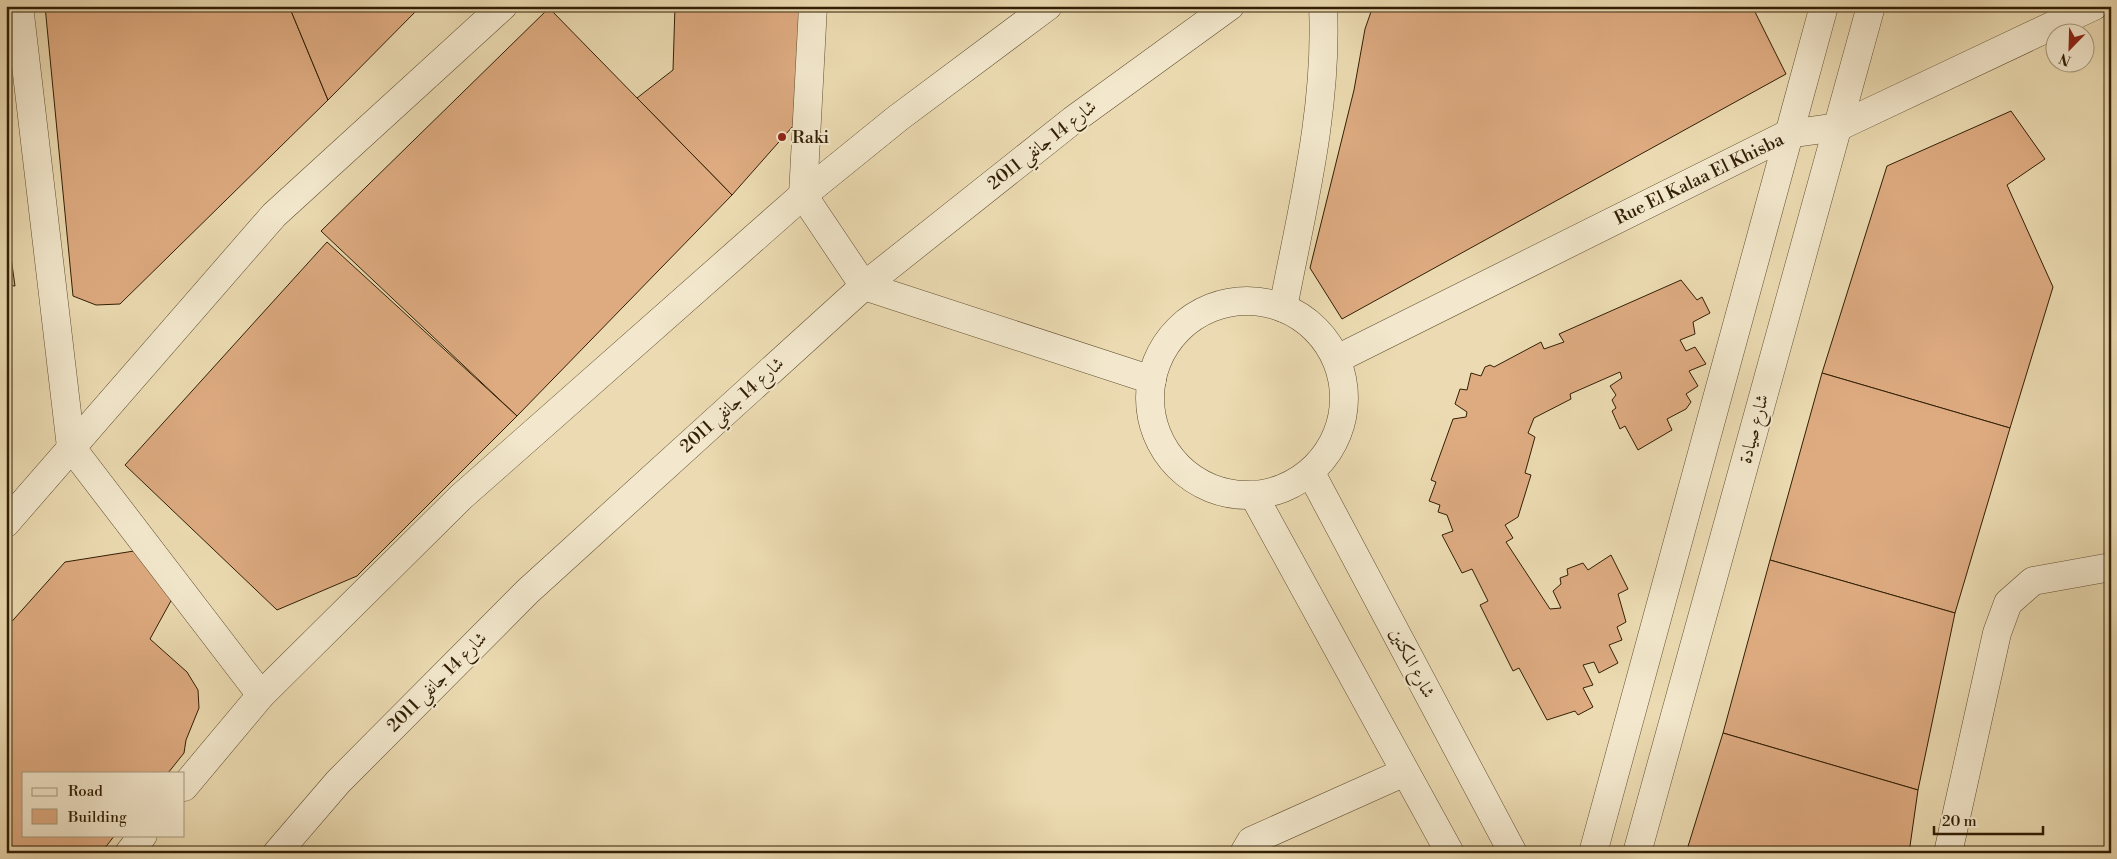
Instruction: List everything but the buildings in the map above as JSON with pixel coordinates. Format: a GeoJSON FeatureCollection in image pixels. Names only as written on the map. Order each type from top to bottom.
{"type":"FeatureCollection","features":[{"type":"Feature","properties":{"kind":"street"},"geometry":{"type":"LineString","coordinates":[[19,6],[71,447],[261,695]]}},
{"type":"Feature","properties":{"kind":"street"},"geometry":{"type":"LineString","coordinates":[[6,523],[274,214],[503,6]]}},
{"type":"Feature","properties":{"kind":"street"},"geometry":{"type":"LineString","coordinates":[[813,6],[803,195],[864,286],[1152,380]]}},
{"type":"Feature","properties":{"kind":"street"},"geometry":{"type":"LineString","coordinates":[[185,786],[261,695],[461,497],[803,195],[898,118],[1048,6]]}},
{"type":"Feature","properties":{"kind":"street","name":"شارع 14 جانفي 2011"},"geometry":{"type":"LineString","coordinates":[[277,853],[338,782],[528,591],[864,286],[1073,120],[1230,6]]}},
{"type":"Feature","properties":{"kind":"street"},"geometry":{"type":"LineString","coordinates":[[1283,308],[1319,123],[1324,24],[1323,6]]}},
{"type":"Feature","properties":{"kind":"street"},"geometry":{"type":"LineString","coordinates":[[1593,853],[1824,6]]}},
{"type":"Feature","properties":{"kind":"street","name":"شارع صيادة"},"geometry":{"type":"LineString","coordinates":[[1637,853],[1871,6]]}},
{"type":"Feature","properties":{"kind":"street","name":"Rue El Kalaa El Khisba"},"geometry":{"type":"LineString","coordinates":[[1337,359],[1788,134],[1838,127],[2094,6]]}},
{"type":"Feature","properties":{"kind":"street"},"geometry":{"type":"LineString","coordinates":[[1263,301],[1294,312],[1321,333],[1337,359],[1345,389],[1343,420],[1331,449],[1311,473],[1284,489],[1254,496],[1223,493],[1192,479],[1168,456],[1153,427],[1149,394],[1156,362],[1173,333],[1198,312],[1230,302],[1263,301]]}},
{"type":"Feature","properties":{"kind":"street","name":"شارع المكنين"},"geometry":{"type":"LineString","coordinates":[[1311,473],[1513,853]]}},
{"type":"Feature","properties":{"kind":"street"},"geometry":{"type":"LineString","coordinates":[[1254,496],[1450,853]]}},
{"type":"Feature","properties":{"kind":"street"},"geometry":{"type":"LineString","coordinates":[[1948,853],[1997,633],[2008,603],[2033,581],[2111,567]]}},
{"type":"Feature","properties":{"kind":"street"},"geometry":{"type":"LineString","coordinates":[[1244,853],[1251,841],[1405,772]]}},
{"type":"Feature","properties":{"kind":"street"},"geometry":{"type":"LineString","coordinates":[[129,853],[142,836]]}},
{"type":"Feature","properties":{"kind":"place","name":"Raki"},"geometry":{"type":"Point","coordinates":[782,137]}}]}
